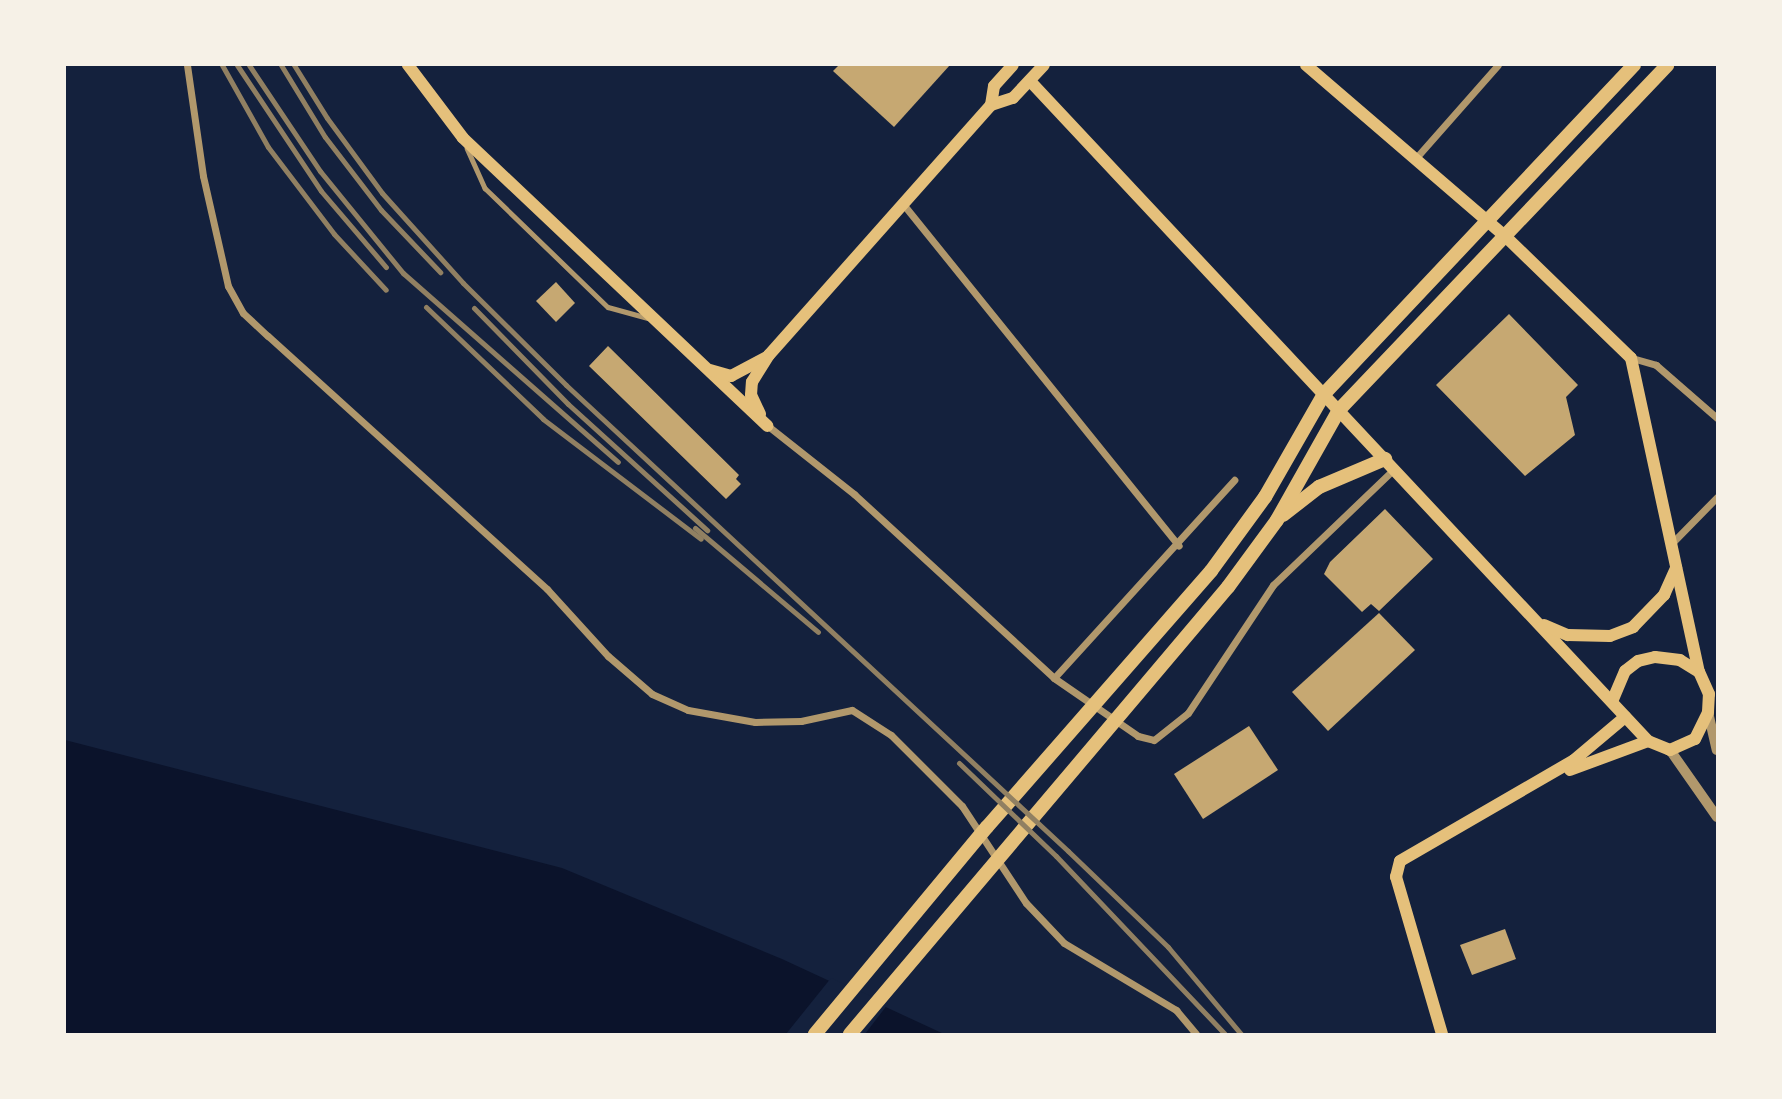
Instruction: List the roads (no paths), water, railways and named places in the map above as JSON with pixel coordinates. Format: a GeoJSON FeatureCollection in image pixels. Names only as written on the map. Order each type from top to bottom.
{"type":"FeatureCollection","features":[{"type":"Feature","properties":{"kind":"highway"},"geometry":{"type":"LineString","coordinates":[[815,1034],[987,827],[1210,572],[1265,497],[1324,394],[1634,65]]}},
{"type":"Feature","properties":{"kind":"highway"},"geometry":{"type":"LineString","coordinates":[[850,1034],[1228,587],[1277,520],[1339,410],[1667,65]]}},
{"type":"Feature","properties":{"kind":"highway"},"geometry":{"type":"LineString","coordinates":[[1277,520],[1320,487],[1390,464]]}},
{"type":"Feature","properties":{"kind":"main road"},"geometry":{"type":"LineString","coordinates":[[408,65],[463,138],[700,366],[768,426]]}},
{"type":"Feature","properties":{"kind":"main road"},"geometry":{"type":"LineString","coordinates":[[768,426],[751,395],[752,382],[769,355],[991,105],[994,86],[1013,65]]}},
{"type":"Feature","properties":{"kind":"main road"},"geometry":{"type":"LineString","coordinates":[[991,105],[1013,99],[1044,65]]}},
{"type":"Feature","properties":{"kind":"main road"},"geometry":{"type":"LineString","coordinates":[[1030,81],[1648,741],[1670,750],[1695,739],[1708,712],[1713,692],[1699,672],[1631,358],[1505,236],[1306,65]]}},
{"type":"Feature","properties":{"kind":"main road"},"geometry":{"type":"LineString","coordinates":[[700,366],[731,376],[769,355]]}},
{"type":"Feature","properties":{"kind":"main road"},"geometry":{"type":"LineString","coordinates":[[1539,623],[1568,635],[1610,636],[1633,628],[1664,595],[1676,567]]}},
{"type":"Feature","properties":{"kind":"main road"},"geometry":{"type":"LineString","coordinates":[[1612,701],[1625,671],[1638,661],[1666,656],[1699,672]]}},
{"type":"Feature","properties":{"kind":"main road"},"geometry":{"type":"LineString","coordinates":[[1443,1034],[1396,877],[1400,861],[1410,851],[1574,760],[1625,717]]}},
{"type":"Feature","properties":{"kind":"main road"},"geometry":{"type":"LineString","coordinates":[[1531,785],[1648,741]]}},
{"type":"Feature","properties":{"kind":"street"},"geometry":{"type":"LineString","coordinates":[[187,65],[204,176],[228,286],[243,313],[547,589],[608,656],[652,694],[688,710],[755,722],[801,720],[852,710],[891,735],[962,806],[1026,903],[1064,943],[1176,1010],[1196,1034]]}},
{"type":"Feature","properties":{"kind":"street"},"geometry":{"type":"LineString","coordinates":[[1415,160],[1494,68],[1484,65]]}},
{"type":"Feature","properties":{"kind":"street"},"geometry":{"type":"LineString","coordinates":[[903,204],[1179,546]]}},
{"type":"Feature","properties":{"kind":"street"},"geometry":{"type":"LineString","coordinates":[[1631,358],[1656,365],[1717,418]]}},
{"type":"Feature","properties":{"kind":"street"},"geometry":{"type":"LineString","coordinates":[[768,426],[854,494],[1054,678],[1138,736],[1154,740],[1188,713],[1273,585],[1390,464]]}},
{"type":"Feature","properties":{"kind":"street"},"geometry":{"type":"LineString","coordinates":[[1054,678],[1179,546],[1234,480]]}},
{"type":"Feature","properties":{"kind":"street"},"geometry":{"type":"LineString","coordinates":[[1671,544],[1717,497]]}},
{"type":"Feature","properties":{"kind":"street"},"geometry":{"type":"LineString","coordinates":[[1708,712],[1717,750]]}},
{"type":"Feature","properties":{"kind":"street"},"geometry":{"type":"LineString","coordinates":[[1670,750],[1717,817]]}},
{"type":"Feature","properties":{"kind":"lane"},"geometry":{"type":"LineString","coordinates":[[463,138],[485,188],[597,297],[613,309],[652,319]]}},
{"type":"Feature","properties":{"kind":"water"},"geometry":{"type":"Polygon","coordinates":[[[65,740],[562,868],[782,959],[944,1034],[65,1034],[65,740]]]}},
{"type":"Feature","properties":{"kind":"railway"},"geometry":{"type":"LineString","coordinates":[[222,65],[268,147],[334,234],[386,290]]}},
{"type":"Feature","properties":{"kind":"railway"},"geometry":{"type":"LineString","coordinates":[[237,65],[321,191],[386,267]]}},
{"type":"Feature","properties":{"kind":"railway"},"geometry":{"type":"LineString","coordinates":[[249,65],[320,171],[403,273],[618,462]]}},
{"type":"Feature","properties":{"kind":"railway"},"geometry":{"type":"LineString","coordinates":[[281,65],[325,137],[381,210],[440,272]]}},
{"type":"Feature","properties":{"kind":"railway"},"geometry":{"type":"LineString","coordinates":[[294,65],[327,118],[382,193],[463,283],[566,385],[1168,947],[1241,1034]]}},
{"type":"Feature","properties":{"kind":"railway"},"geometry":{"type":"LineString","coordinates":[[426,307],[543,419],[701,539]]}},
{"type":"Feature","properties":{"kind":"railway"},"geometry":{"type":"LineString","coordinates":[[474,308],[568,404],[707,530]]}},
{"type":"Feature","properties":{"kind":"railway"},"geometry":{"type":"LineString","coordinates":[[695,528],[818,632]]}},
{"type":"Feature","properties":{"kind":"railway"},"geometry":{"type":"LineString","coordinates":[[959,763],[1056,856],[1225,1034]]}}]}
